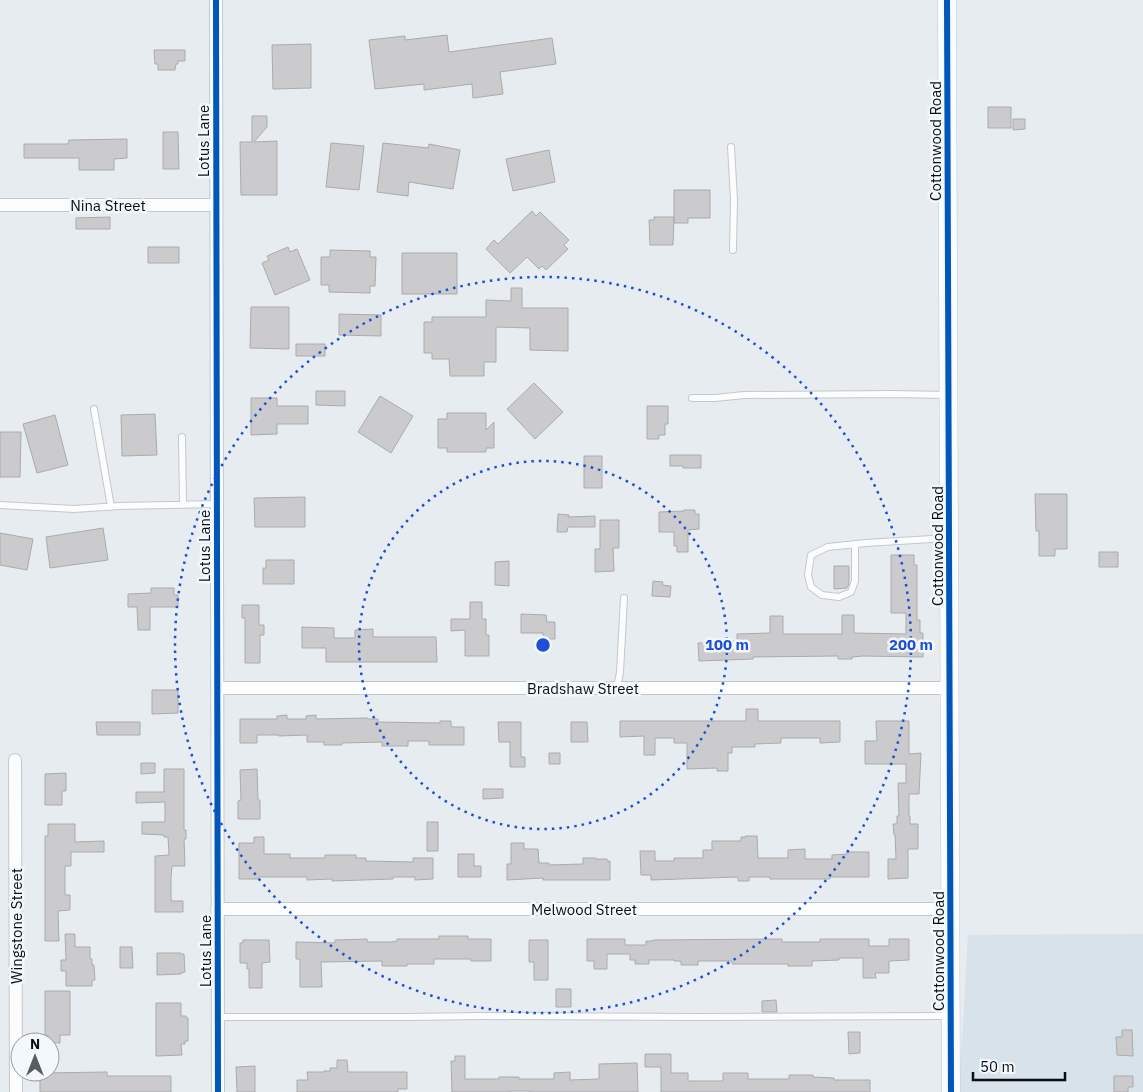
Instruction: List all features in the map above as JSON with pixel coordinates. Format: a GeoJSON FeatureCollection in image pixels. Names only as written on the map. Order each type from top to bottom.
{"type":"FeatureCollection","features":[{"type":"Feature","properties":{"kind":"street","name":"Lotus Lane"},"geometry":{"type":"LineString","coordinates":[[216,0],[218,1092]]}},
{"type":"Feature","properties":{"kind":"street","name":"Cottonwood Road"},"geometry":{"type":"LineString","coordinates":[[947,0],[951,1092]]}},
{"type":"Feature","properties":{"kind":"street","name":"Nina Street"},"geometry":{"type":"LineString","coordinates":[[0,205],[216,205]]}},
{"type":"Feature","properties":{"kind":"street","name":"Bradshaw Street"},"geometry":{"type":"LineString","coordinates":[[217,688],[950,688]]}},
{"type":"Feature","properties":{"kind":"street","name":"Wingstone Street"},"geometry":{"type":"LineString","coordinates":[[15,760],[16,1092]]}},
{"type":"Feature","properties":{"kind":"street","name":"Melwood Street"},"geometry":{"type":"LineString","coordinates":[[217,909],[950,909]]}},
{"type":"Feature","properties":{"kind":"lane"},"geometry":{"type":"LineString","coordinates":[[731,147],[734,200],[733,250]]}},
{"type":"Feature","properties":{"kind":"lane"},"geometry":{"type":"LineString","coordinates":[[692,398],[754,395],[948,395]]}},
{"type":"Feature","properties":{"kind":"lane"},"geometry":{"type":"LineString","coordinates":[[94,409],[111,507]]}},
{"type":"Feature","properties":{"kind":"lane"},"geometry":{"type":"LineString","coordinates":[[182,437],[183,505]]}},
{"type":"Feature","properties":{"kind":"lane"},"geometry":{"type":"LineString","coordinates":[[0,505],[74,509],[216,504]]}},
{"type":"Feature","properties":{"kind":"lane"},"geometry":{"type":"LineString","coordinates":[[855,544],[855,581],[851,592],[839,597],[822,595],[811,587],[808,575],[811,555],[828,547],[855,544],[949,538]]}},
{"type":"Feature","properties":{"kind":"lane"},"geometry":{"type":"LineString","coordinates":[[617,688],[620,672],[624,598]]}},
{"type":"Feature","properties":{"kind":"lane"},"geometry":{"type":"LineString","coordinates":[[217,1017],[950,1016]]}},
{"type":"Feature","properties":{"kind":"shaded area"},"geometry":{"type":"Polygon","coordinates":[[[1143,934],[1143,1092],[959,1092],[968,935],[1143,934]]]}},
{"type":"Feature","properties":{"kind":"building"},"geometry":{"type":"Polygon","coordinates":[[[447,35],[449,52],[552,38],[556,64],[500,72],[503,94],[473,98],[472,84],[424,90],[424,84],[375,89],[369,40],[405,36],[405,40],[447,35]]]}},
{"type":"Feature","properties":{"kind":"building"},"geometry":{"type":"Polygon","coordinates":[[[311,44],[311,88],[273,89],[272,45],[311,44]]]}},
{"type":"Feature","properties":{"kind":"building"},"geometry":{"type":"Polygon","coordinates":[[[154,50],[185,50],[185,61],[178,61],[175,70],[158,70],[158,64],[155,64],[154,50]]]}},
{"type":"Feature","properties":{"kind":"building"},"geometry":{"type":"Polygon","coordinates":[[[988,107],[1011,107],[1011,128],[988,128],[988,107]]]}},
{"type":"Feature","properties":{"kind":"building"},"geometry":{"type":"Polygon","coordinates":[[[252,116],[267,116],[267,127],[254,142],[277,141],[277,195],[241,195],[240,142],[252,142],[252,116]]]}},
{"type":"Feature","properties":{"kind":"building"},"geometry":{"type":"Polygon","coordinates":[[[1013,119],[1025,119],[1025,129],[1013,130],[1013,119]]]}},
{"type":"Feature","properties":{"kind":"building"},"geometry":{"type":"Polygon","coordinates":[[[163,132],[178,132],[179,169],[163,169],[163,132]]]}},
{"type":"Feature","properties":{"kind":"building"},"geometry":{"type":"Polygon","coordinates":[[[127,139],[127,158],[114,159],[114,170],[79,170],[79,158],[24,158],[24,144],[68,144],[69,140],[127,139]]]}},
{"type":"Feature","properties":{"kind":"building"},"geometry":{"type":"Polygon","coordinates":[[[331,143],[364,146],[359,190],[326,187],[331,143]]]}},
{"type":"Feature","properties":{"kind":"building"},"geometry":{"type":"Polygon","coordinates":[[[383,143],[428,148],[429,144],[460,150],[453,189],[409,182],[408,196],[377,192],[383,143]]]}},
{"type":"Feature","properties":{"kind":"building"},"geometry":{"type":"Polygon","coordinates":[[[549,150],[555,182],[513,191],[506,159],[549,150]]]}},
{"type":"Feature","properties":{"kind":"building"},"geometry":{"type":"Polygon","coordinates":[[[674,190],[710,190],[710,218],[688,218],[688,223],[674,223],[674,190]]]}},
{"type":"Feature","properties":{"kind":"building"},"geometry":{"type":"Polygon","coordinates":[[[532,211],[536,216],[540,212],[569,240],[564,245],[568,249],[546,270],[542,266],[539,269],[527,257],[510,273],[486,249],[494,240],[498,244],[532,211]]]}},
{"type":"Feature","properties":{"kind":"building"},"geometry":{"type":"Polygon","coordinates":[[[110,217],[110,229],[76,229],[76,218],[110,217]]]}},
{"type":"Feature","properties":{"kind":"building"},"geometry":{"type":"Polygon","coordinates":[[[654,217],[674,217],[673,245],[650,245],[649,220],[654,220],[654,217]]]}},
{"type":"Feature","properties":{"kind":"building"},"geometry":{"type":"Polygon","coordinates":[[[148,247],[179,247],[179,263],[148,263],[148,247]]]}},
{"type":"Feature","properties":{"kind":"building"},"geometry":{"type":"Polygon","coordinates":[[[288,247],[290,252],[297,249],[310,280],[275,295],[262,263],[269,260],[267,256],[288,247]]]}},
{"type":"Feature","properties":{"kind":"building"},"geometry":{"type":"Polygon","coordinates":[[[330,250],[370,251],[370,257],[376,257],[375,286],[370,286],[370,293],[329,292],[329,285],[321,285],[321,257],[330,257],[330,250]]]}},
{"type":"Feature","properties":{"kind":"building"},"geometry":{"type":"Polygon","coordinates":[[[402,253],[457,253],[457,294],[402,294],[402,253]]]}},
{"type":"Feature","properties":{"kind":"building"},"geometry":{"type":"Polygon","coordinates":[[[511,288],[522,288],[522,308],[568,308],[568,351],[530,350],[530,328],[496,327],[496,362],[484,362],[484,376],[450,376],[449,359],[432,359],[432,353],[424,353],[424,322],[432,322],[432,317],[486,317],[486,300],[511,301],[511,288]]]}},
{"type":"Feature","properties":{"kind":"building"},"geometry":{"type":"Polygon","coordinates":[[[251,307],[289,307],[289,349],[250,348],[251,307]]]}},
{"type":"Feature","properties":{"kind":"building"},"geometry":{"type":"Polygon","coordinates":[[[339,314],[381,315],[381,336],[339,335],[339,314]]]}},
{"type":"Feature","properties":{"kind":"building"},"geometry":{"type":"Polygon","coordinates":[[[296,344],[325,344],[325,356],[296,356],[296,344]]]}},
{"type":"Feature","properties":{"kind":"building"},"geometry":{"type":"Polygon","coordinates":[[[534,383],[563,412],[535,439],[507,409],[534,383]]]}},
{"type":"Feature","properties":{"kind":"building"},"geometry":{"type":"Polygon","coordinates":[[[316,391],[345,391],[345,406],[316,405],[316,391]]]}},
{"type":"Feature","properties":{"kind":"building"},"geometry":{"type":"Polygon","coordinates":[[[380,396],[413,416],[391,453],[358,432],[380,396]]]}},
{"type":"Feature","properties":{"kind":"building"},"geometry":{"type":"Polygon","coordinates":[[[251,398],[277,398],[277,406],[308,406],[308,424],[277,424],[277,434],[251,435],[251,398]]]}},
{"type":"Feature","properties":{"kind":"building"},"geometry":{"type":"Polygon","coordinates":[[[647,406],[668,406],[668,424],[665,424],[665,435],[659,435],[659,439],[647,439],[647,406]]]}},
{"type":"Feature","properties":{"kind":"building"},"geometry":{"type":"Polygon","coordinates":[[[447,413],[486,413],[486,430],[494,422],[494,448],[486,448],[486,452],[447,452],[447,448],[438,448],[438,419],[447,419],[447,413]]]}},
{"type":"Feature","properties":{"kind":"building"},"geometry":{"type":"Polygon","coordinates":[[[155,414],[157,455],[122,456],[121,415],[155,414]]]}},
{"type":"Feature","properties":{"kind":"building"},"geometry":{"type":"Polygon","coordinates":[[[55,415],[68,465],[37,473],[23,424],[55,415]]]}},
{"type":"Feature","properties":{"kind":"building"},"geometry":{"type":"Polygon","coordinates":[[[0,432],[21,432],[20,477],[0,477],[0,432]]]}},
{"type":"Feature","properties":{"kind":"building"},"geometry":{"type":"Polygon","coordinates":[[[670,455],[701,455],[701,468],[670,466],[670,455]]]}},
{"type":"Feature","properties":{"kind":"building"},"geometry":{"type":"Polygon","coordinates":[[[584,456],[602,456],[602,488],[584,488],[584,456]]]}},
{"type":"Feature","properties":{"kind":"building"},"geometry":{"type":"Polygon","coordinates":[[[1035,494],[1067,494],[1067,549],[1055,549],[1055,556],[1039,556],[1039,531],[1036,531],[1035,494]]]}},
{"type":"Feature","properties":{"kind":"building"},"geometry":{"type":"Polygon","coordinates":[[[305,497],[305,527],[255,527],[254,498],[305,497]]]}},
{"type":"Feature","properties":{"kind":"building"},"geometry":{"type":"Polygon","coordinates":[[[695,510],[695,514],[699,514],[699,529],[688,530],[688,552],[677,552],[677,546],[674,546],[674,532],[659,532],[659,512],[695,510]]]}},
{"type":"Feature","properties":{"kind":"building"},"geometry":{"type":"Polygon","coordinates":[[[558,514],[569,515],[568,517],[595,516],[595,527],[568,527],[567,532],[557,532],[558,514]]]}},
{"type":"Feature","properties":{"kind":"building"},"geometry":{"type":"Polygon","coordinates":[[[600,520],[619,520],[619,548],[613,548],[614,571],[595,572],[595,549],[600,549],[600,520]]]}},
{"type":"Feature","properties":{"kind":"building"},"geometry":{"type":"Polygon","coordinates":[[[103,528],[108,560],[50,568],[46,537],[103,528]]]}},
{"type":"Feature","properties":{"kind":"building"},"geometry":{"type":"Polygon","coordinates":[[[0,533],[33,539],[27,570],[0,565],[0,533]]]}},
{"type":"Feature","properties":{"kind":"building"},"geometry":{"type":"Polygon","coordinates":[[[1099,552],[1118,552],[1118,567],[1099,567],[1099,552]]]}},
{"type":"Feature","properties":{"kind":"building"},"geometry":{"type":"Polygon","coordinates":[[[891,555],[914,555],[914,565],[917,565],[917,620],[920,620],[920,633],[923,633],[923,657],[863,656],[852,657],[852,659],[838,659],[838,656],[753,657],[753,659],[699,661],[698,643],[737,641],[737,634],[770,633],[770,616],[783,616],[783,634],[842,634],[842,615],[854,615],[854,633],[906,634],[906,613],[891,613],[891,555]]]}},
{"type":"Feature","properties":{"kind":"building"},"geometry":{"type":"Polygon","coordinates":[[[266,560],[294,560],[294,584],[263,584],[263,568],[266,568],[266,560]]]}},
{"type":"Feature","properties":{"kind":"building"},"geometry":{"type":"Polygon","coordinates":[[[509,561],[509,586],[495,585],[495,562],[509,561]]]}},
{"type":"Feature","properties":{"kind":"building"},"geometry":{"type":"Polygon","coordinates":[[[834,566],[849,566],[849,584],[847,588],[834,589],[834,566]]]}},
{"type":"Feature","properties":{"kind":"building"},"geometry":{"type":"Polygon","coordinates":[[[653,581],[663,582],[662,585],[671,586],[670,597],[652,596],[653,581]]]}},
{"type":"Feature","properties":{"kind":"building"},"geometry":{"type":"Polygon","coordinates":[[[151,588],[174,588],[174,595],[178,595],[178,607],[150,607],[150,630],[138,630],[137,607],[128,607],[128,594],[151,593],[151,588]]]}},
{"type":"Feature","properties":{"kind":"building"},"geometry":{"type":"Polygon","coordinates":[[[470,602],[482,602],[482,619],[486,619],[486,635],[489,635],[489,656],[465,656],[465,630],[451,631],[451,619],[470,619],[470,602]]]}},
{"type":"Feature","properties":{"kind":"building"},"geometry":{"type":"Polygon","coordinates":[[[242,605],[259,605],[259,625],[264,625],[264,635],[260,635],[260,663],[245,663],[245,618],[242,618],[242,605]]]}},
{"type":"Feature","properties":{"kind":"building"},"geometry":{"type":"Polygon","coordinates":[[[521,614],[546,615],[547,622],[555,622],[555,639],[543,639],[543,633],[521,633],[521,614]]]}},
{"type":"Feature","properties":{"kind":"building"},"geometry":{"type":"Polygon","coordinates":[[[302,627],[334,628],[334,638],[355,638],[355,630],[373,629],[373,637],[436,637],[437,662],[326,662],[326,648],[302,648],[302,627]]]}},
{"type":"Feature","properties":{"kind":"building"},"geometry":{"type":"Polygon","coordinates":[[[152,690],[178,690],[178,713],[152,714],[152,690]]]}},
{"type":"Feature","properties":{"kind":"building"},"geometry":{"type":"Polygon","coordinates":[[[746,709],[758,709],[758,721],[840,721],[840,742],[820,743],[820,738],[781,738],[781,743],[755,744],[755,747],[732,747],[732,753],[728,753],[728,771],[717,771],[717,768],[687,769],[687,743],[674,743],[674,738],[655,738],[655,755],[644,755],[644,736],[620,737],[620,721],[746,721],[746,709]]]}},
{"type":"Feature","properties":{"kind":"building"},"geometry":{"type":"Polygon","coordinates":[[[287,715],[287,719],[306,719],[306,716],[316,715],[316,719],[368,718],[378,719],[378,722],[440,723],[440,721],[451,721],[451,726],[453,727],[464,727],[464,745],[429,745],[429,741],[408,741],[408,746],[382,746],[382,742],[324,745],[324,742],[307,742],[307,735],[257,735],[257,743],[240,743],[240,719],[277,719],[277,716],[287,715]]]}},
{"type":"Feature","properties":{"kind":"building"},"geometry":{"type":"Polygon","coordinates":[[[876,721],[909,721],[909,754],[921,753],[919,794],[909,794],[910,824],[918,824],[918,849],[908,849],[908,878],[888,879],[888,859],[896,859],[893,824],[897,824],[897,816],[899,816],[898,783],[906,783],[906,764],[865,764],[865,741],[877,741],[876,721]]]}},
{"type":"Feature","properties":{"kind":"building"},"geometry":{"type":"Polygon","coordinates":[[[96,722],[140,722],[140,735],[97,735],[96,722]]]}},
{"type":"Feature","properties":{"kind":"building"},"geometry":{"type":"Polygon","coordinates":[[[498,722],[521,722],[521,757],[525,757],[525,767],[510,767],[510,742],[499,742],[498,722]]]}},
{"type":"Feature","properties":{"kind":"building"},"geometry":{"type":"Polygon","coordinates":[[[571,722],[587,722],[588,742],[571,742],[571,722]]]}},
{"type":"Feature","properties":{"kind":"building"},"geometry":{"type":"Polygon","coordinates":[[[549,753],[560,753],[560,764],[549,764],[549,753]]]}},
{"type":"Feature","properties":{"kind":"building"},"geometry":{"type":"Polygon","coordinates":[[[141,763],[155,763],[155,773],[141,774],[141,763]]]}},
{"type":"Feature","properties":{"kind":"building"},"geometry":{"type":"Polygon","coordinates":[[[164,769],[184,769],[185,866],[172,866],[171,878],[171,901],[183,901],[183,912],[155,912],[155,856],[169,855],[168,837],[164,837],[164,835],[142,834],[142,822],[165,822],[165,802],[136,803],[136,792],[164,792],[164,769]]]}},
{"type":"Feature","properties":{"kind":"building"},"geometry":{"type":"Polygon","coordinates":[[[257,769],[260,819],[238,819],[238,801],[241,800],[240,770],[257,769]]]}},
{"type":"Feature","properties":{"kind":"building"},"geometry":{"type":"Polygon","coordinates":[[[66,773],[66,791],[62,791],[62,805],[45,805],[45,774],[66,773]]]}},
{"type":"Feature","properties":{"kind":"building"},"geometry":{"type":"Polygon","coordinates":[[[483,789],[503,789],[503,798],[483,799],[483,789]]]}},
{"type":"Feature","properties":{"kind":"building"},"geometry":{"type":"Polygon","coordinates":[[[427,822],[438,822],[438,851],[427,851],[427,822]]]}},
{"type":"Feature","properties":{"kind":"building"},"geometry":{"type":"Polygon","coordinates":[[[48,824],[75,824],[75,842],[104,841],[104,852],[71,852],[71,866],[65,866],[65,895],[70,895],[70,910],[58,911],[59,941],[45,941],[45,836],[48,836],[48,824]]]}},
{"type":"Feature","properties":{"kind":"building"},"geometry":{"type":"Polygon","coordinates":[[[757,836],[758,858],[788,858],[788,850],[805,849],[805,859],[832,859],[832,855],[847,854],[847,852],[869,852],[869,877],[770,879],[770,877],[749,877],[749,881],[738,881],[738,877],[651,880],[651,875],[641,875],[640,851],[655,851],[655,861],[674,861],[674,858],[703,858],[703,850],[712,850],[712,841],[741,841],[741,837],[757,836]]]}},
{"type":"Feature","properties":{"kind":"building"},"geometry":{"type":"Polygon","coordinates":[[[254,837],[264,837],[264,854],[290,854],[290,858],[325,858],[325,855],[356,855],[356,858],[366,858],[366,861],[413,862],[413,858],[433,858],[433,879],[415,880],[415,877],[393,877],[393,879],[332,881],[332,879],[307,880],[307,877],[258,877],[258,879],[239,879],[239,843],[254,843],[254,837]]]}},
{"type":"Feature","properties":{"kind":"building"},"geometry":{"type":"Polygon","coordinates":[[[511,843],[524,843],[524,849],[538,849],[539,863],[549,863],[549,865],[583,864],[583,858],[607,859],[607,861],[610,861],[610,880],[543,880],[543,878],[507,880],[507,864],[511,864],[511,843]]]}},
{"type":"Feature","properties":{"kind":"building"},"geometry":{"type":"Polygon","coordinates":[[[458,854],[474,854],[474,866],[481,866],[481,877],[458,877],[458,854]]]}},
{"type":"Feature","properties":{"kind":"building"},"geometry":{"type":"Polygon","coordinates":[[[65,934],[75,934],[75,947],[90,947],[90,959],[92,959],[92,965],[94,965],[95,980],[92,980],[92,986],[66,986],[66,971],[61,971],[61,960],[66,960],[65,934]]]}},
{"type":"Feature","properties":{"kind":"building"},"geometry":{"type":"Polygon","coordinates":[[[439,936],[468,936],[468,939],[491,939],[491,961],[434,959],[434,964],[407,964],[407,966],[382,966],[382,961],[321,962],[322,987],[300,987],[300,959],[296,959],[296,942],[335,943],[335,940],[367,939],[367,942],[390,942],[397,941],[397,939],[439,939],[439,936]]]}},
{"type":"Feature","properties":{"kind":"building"},"geometry":{"type":"Polygon","coordinates":[[[587,939],[625,939],[625,945],[646,945],[646,941],[653,940],[782,939],[782,942],[820,942],[820,939],[869,939],[869,946],[889,946],[889,939],[909,939],[909,960],[889,961],[889,973],[875,973],[876,978],[863,978],[863,958],[812,961],[812,966],[732,964],[732,961],[698,961],[698,965],[681,965],[681,961],[674,960],[649,960],[649,964],[635,964],[635,960],[630,960],[630,954],[607,954],[607,969],[594,969],[594,961],[587,961],[587,939]]]}},
{"type":"Feature","properties":{"kind":"building"},"geometry":{"type":"Polygon","coordinates":[[[243,940],[269,940],[270,962],[262,963],[262,988],[249,988],[249,969],[247,969],[247,963],[240,963],[240,943],[243,943],[243,940]]]}},
{"type":"Feature","properties":{"kind":"building"},"geometry":{"type":"Polygon","coordinates":[[[529,940],[548,940],[548,980],[534,980],[534,962],[529,962],[529,940]]]}},
{"type":"Feature","properties":{"kind":"building"},"geometry":{"type":"Polygon","coordinates":[[[120,947],[132,947],[133,968],[120,968],[120,947]]]}},
{"type":"Feature","properties":{"kind":"building"},"geometry":{"type":"Polygon","coordinates":[[[157,953],[184,954],[185,972],[181,974],[157,975],[157,953]]]}},
{"type":"Feature","properties":{"kind":"building"},"geometry":{"type":"Polygon","coordinates":[[[556,989],[571,989],[571,1007],[556,1007],[556,989]]]}},
{"type":"Feature","properties":{"kind":"building"},"geometry":{"type":"Polygon","coordinates":[[[45,991],[70,991],[70,1035],[60,1035],[60,1032],[45,1032],[45,991]]]}},
{"type":"Feature","properties":{"kind":"building"},"geometry":{"type":"Polygon","coordinates":[[[776,1000],[777,1012],[762,1012],[762,1001],[776,1000]]]}},
{"type":"Feature","properties":{"kind":"building"},"geometry":{"type":"Polygon","coordinates":[[[156,1003],[181,1003],[181,1016],[188,1018],[188,1041],[185,1041],[185,1044],[181,1044],[182,1055],[156,1056],[156,1003]]]}},
{"type":"Feature","properties":{"kind":"building"},"geometry":{"type":"Polygon","coordinates":[[[1122,1030],[1132,1030],[1133,1056],[1117,1055],[1116,1037],[1122,1037],[1122,1030]]]}},
{"type":"Feature","properties":{"kind":"building"},"geometry":{"type":"Polygon","coordinates":[[[848,1032],[860,1032],[860,1053],[849,1054],[848,1032]]]}},
{"type":"Feature","properties":{"kind":"building"},"geometry":{"type":"Polygon","coordinates":[[[645,1054],[671,1054],[671,1073],[688,1073],[688,1081],[723,1081],[723,1073],[748,1073],[748,1079],[789,1079],[789,1075],[813,1075],[813,1077],[834,1078],[834,1080],[870,1080],[870,1092],[661,1092],[661,1067],[645,1067],[645,1054]]]}},
{"type":"Feature","properties":{"kind":"building"},"geometry":{"type":"Polygon","coordinates":[[[455,1056],[465,1056],[465,1079],[519,1077],[519,1079],[554,1079],[554,1073],[570,1072],[570,1080],[599,1079],[599,1064],[637,1063],[638,1092],[452,1092],[451,1061],[455,1061],[455,1056]]]}},
{"type":"Feature","properties":{"kind":"building"},"geometry":{"type":"Polygon","coordinates":[[[337,1060],[347,1060],[348,1072],[407,1072],[407,1089],[398,1089],[398,1092],[297,1092],[297,1080],[308,1080],[307,1072],[330,1071],[330,1068],[337,1068],[337,1060]]]}},
{"type":"Feature","properties":{"kind":"building"},"geometry":{"type":"Polygon","coordinates":[[[255,1066],[255,1092],[237,1092],[236,1067],[255,1066]]]}},
{"type":"Feature","properties":{"kind":"building"},"geometry":{"type":"Polygon","coordinates":[[[107,1072],[107,1076],[171,1076],[171,1092],[40,1092],[40,1082],[60,1082],[60,1073],[107,1072]]]}},
{"type":"Feature","properties":{"kind":"building"},"geometry":{"type":"Polygon","coordinates":[[[1114,1076],[1133,1076],[1133,1087],[1128,1087],[1128,1092],[1114,1092],[1114,1076]]]}},
{"type":"Feature","properties":{"kind":"cycle path"},"geometry":{"type":"LineString","coordinates":[[216,0],[218,1092]]}},
{"type":"Feature","properties":{"kind":"cycle path"},"geometry":{"type":"LineString","coordinates":[[947,0],[951,1092]]}}]}
